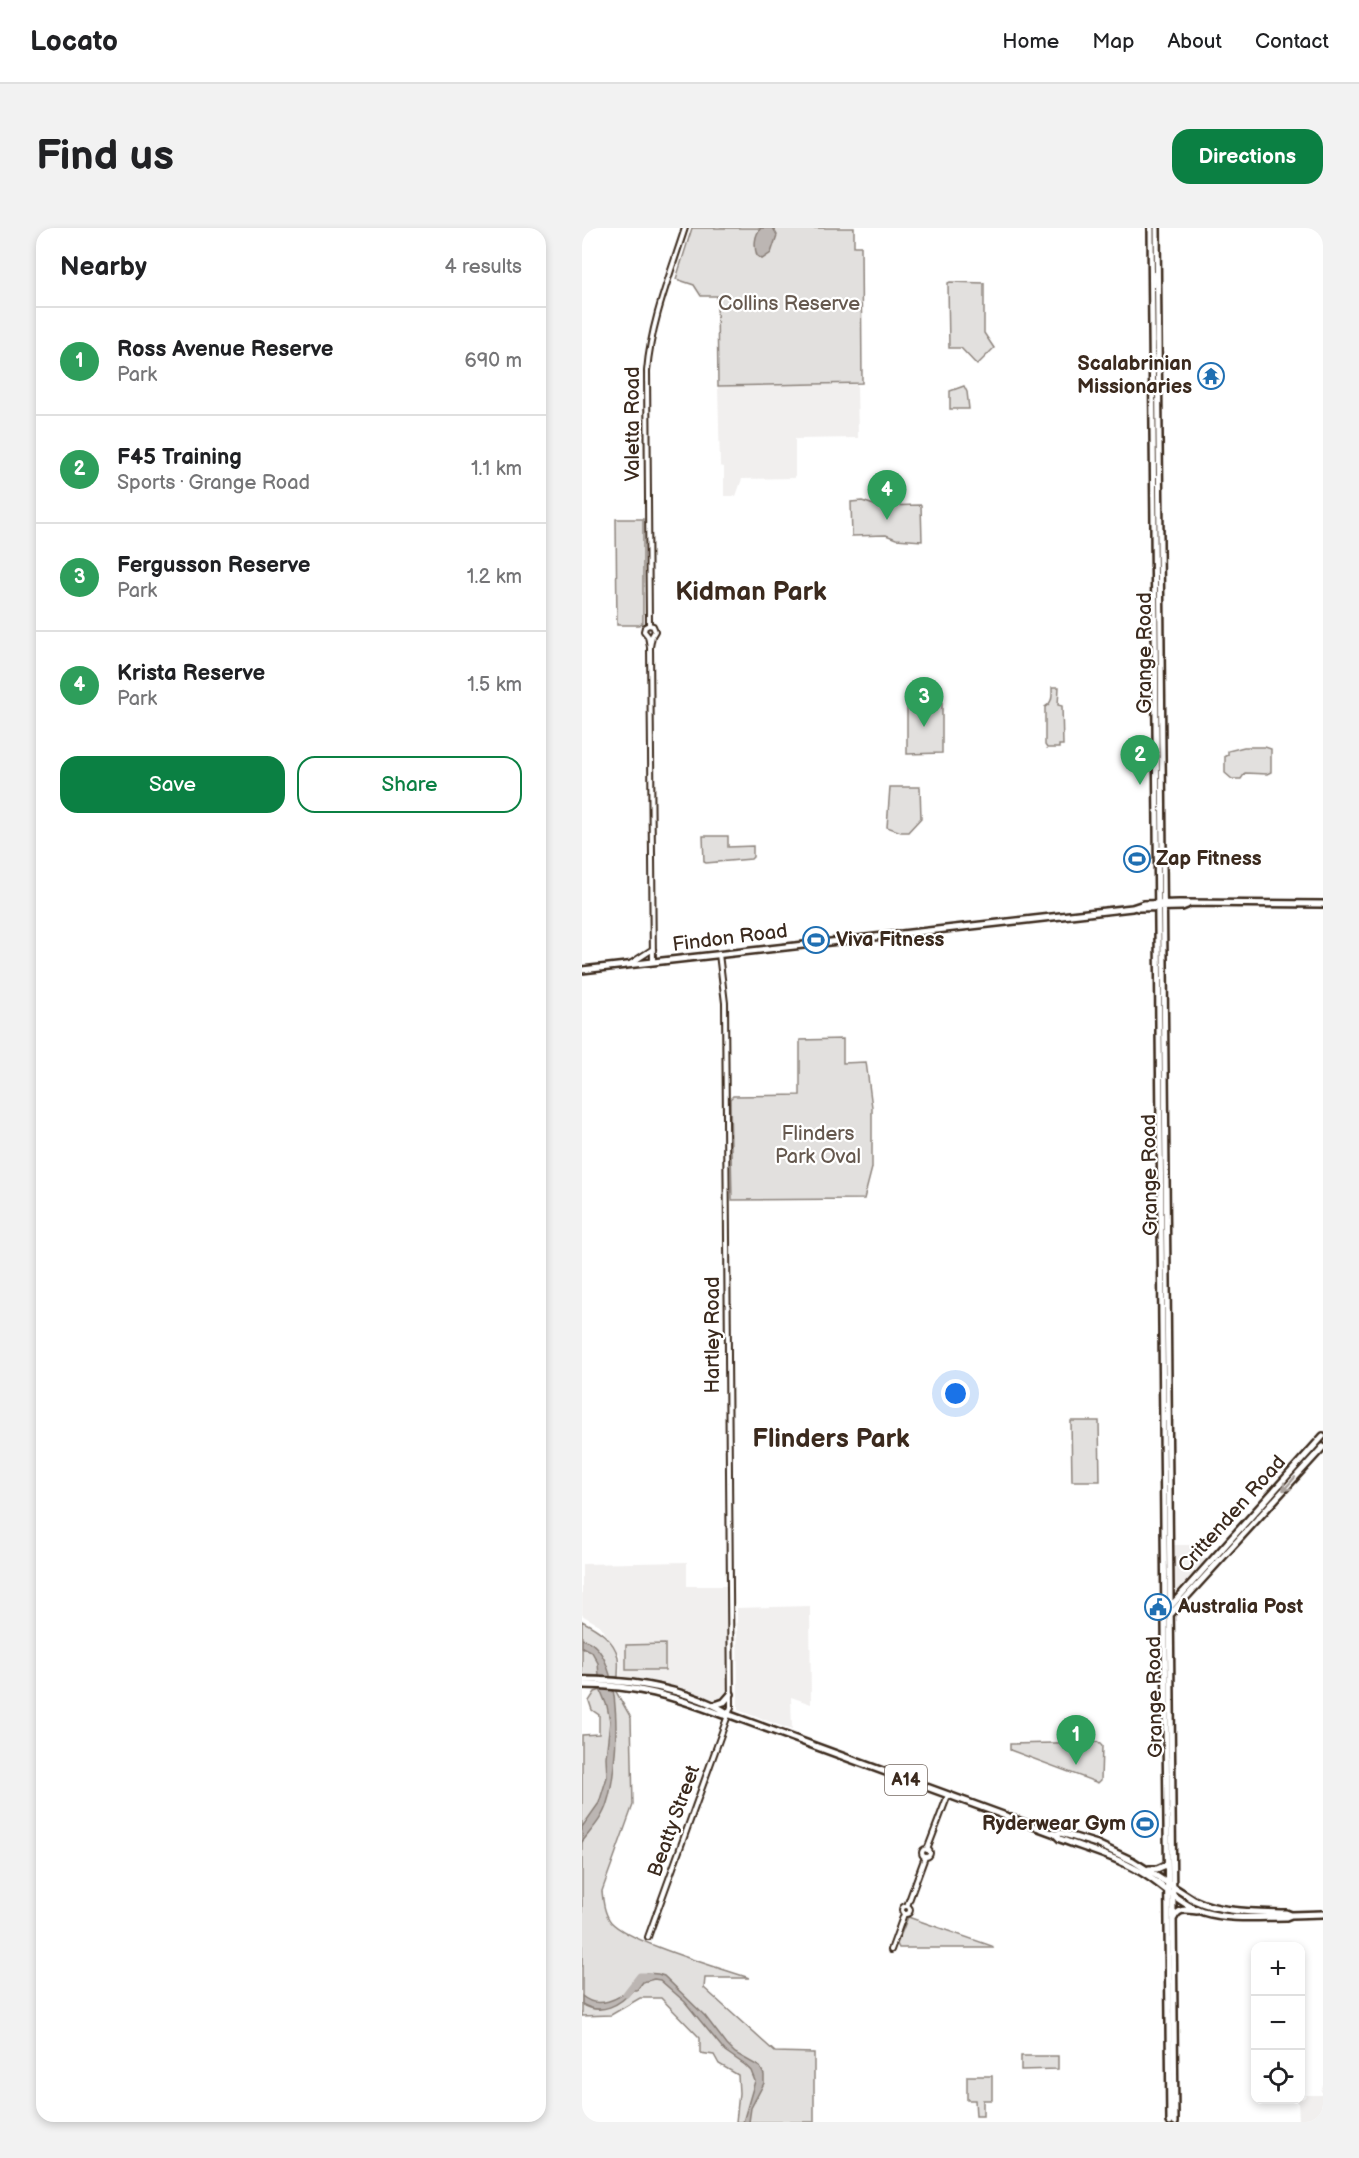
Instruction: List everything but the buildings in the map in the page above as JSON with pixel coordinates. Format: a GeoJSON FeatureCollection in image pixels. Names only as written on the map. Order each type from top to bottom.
{"type":"FeatureCollection","features":[{"type":"Feature","properties":{"kind":"main road","name":"Grange Road"},"geometry":{"type":"LineString","coordinates":[[1151,228],[1158,822],[1162,888],[1160,919],[1170,1888],[1170,2122]]}},
{"type":"Feature","properties":{"kind":"main road","name":"Grange Road"},"geometry":{"type":"LineString","coordinates":[[1157,228],[1158,822],[1156,893],[1160,905]]}},
{"type":"Feature","properties":{"kind":"main road"},"geometry":{"type":"LineString","coordinates":[[1156,893],[1145,907],[1160,919],[1179,905],[1168,897],[1162,888]]}},
{"type":"Feature","properties":{"kind":"main road","name":"Findon Road"},"geometry":{"type":"LineString","coordinates":[[582,970],[1160,905],[1323,904]]}},
{"type":"Feature","properties":{"kind":"main road","name":"Grange Road"},"geometry":{"type":"LineString","coordinates":[[1160,919],[1170,1607],[1167,1614],[1166,1865],[1173,1920],[1175,2122]]}},
{"type":"Feature","properties":{"kind":"main road","name":"Crittenden Road"},"geometry":{"type":"LineString","coordinates":[[1170,1607],[1323,1436]]}},
{"type":"Feature","properties":{"kind":"main road","name":"Crittenden Road"},"geometry":{"type":"LineString","coordinates":[[1167,1614],[1323,1447]]}},
{"type":"Feature","properties":{"kind":"main road"},"geometry":{"type":"LineString","coordinates":[[1169,1593],[1173,1598],[1178,1598]]}},
{"type":"Feature","properties":{"kind":"main road","name":"A14"},"geometry":{"type":"LineString","coordinates":[[583,1683],[659,1687],[713,1705],[730,1715],[1055,1834],[1060,1839],[1125,1863],[1194,1900],[1218,1908],[1291,1915]]}},
{"type":"Feature","properties":{"kind":"main road","name":"A14"},"geometry":{"type":"LineString","coordinates":[[621,1684],[658,1692],[723,1715],[730,1715]]}},
{"type":"Feature","properties":{"kind":"main road"},"geometry":{"type":"LineString","coordinates":[[713,1705],[724,1702],[731,1694]]}},
{"type":"Feature","properties":{"kind":"main road","name":"A14"},"geometry":{"type":"LineString","coordinates":[[1055,1834],[1061,1833],[1086,1840],[1115,1852],[1147,1869],[1193,1908],[1204,1912],[1251,1917],[1323,1914]]}},
{"type":"Feature","properties":{"kind":"main road"},"geometry":{"type":"LineString","coordinates":[[1147,1869],[1157,1869],[1166,1865]]}},
{"type":"Feature","properties":{"kind":"main road"},"geometry":{"type":"LineString","coordinates":[[1173,1920],[1181,1910],[1204,1912]]}},
{"type":"Feature","properties":{"kind":"street","name":"Valetta Road"},"geometry":{"type":"LineString","coordinates":[[649,625],[648,358],[652,335],[685,228]]}},
{"type":"Feature","properties":{"kind":"street"},"geometry":{"type":"LineString","coordinates":[[650,636],[644,631],[649,625],[655,629],[650,636],[653,962]]}},
{"type":"Feature","properties":{"kind":"street"},"geometry":{"type":"LineString","coordinates":[[629,965],[653,949]]}},
{"type":"Feature","properties":{"kind":"street","name":"Hartley Road"},"geometry":{"type":"LineString","coordinates":[[719,954],[725,1003],[730,1715]]}},
{"type":"Feature","properties":{"kind":"street","name":"Beatty Street"},"geometry":{"type":"LineString","coordinates":[[648,1937],[730,1715]]}},
{"type":"Feature","properties":{"kind":"street"},"geometry":{"type":"LineString","coordinates":[[891,1950],[904,1914],[909,1911],[907,1906],[925,1857],[930,1855],[927,1850],[948,1795]]}},
{"type":"Feature","properties":{"kind":"shaded area"},"geometry":{"type":"Polygon","coordinates":[[[761,228],[773,228],[777,235],[771,253],[762,259],[757,256],[755,245],[761,228]]]}},
{"type":"Feature","properties":{"kind":"shaded area"},"geometry":{"type":"Polygon","coordinates":[[[857,384],[858,438],[795,439],[795,478],[742,479],[736,496],[724,496],[724,467],[720,466],[718,386],[857,384]]]}},
{"type":"Feature","properties":{"kind":"shaded area"},"geometry":{"type":"Polygon","coordinates":[[[1173,1545],[1191,1545],[1207,1560],[1176,1594],[1173,1593],[1173,1545]]]}},
{"type":"Feature","properties":{"kind":"shaded area"},"geometry":{"type":"Polygon","coordinates":[[[687,1562],[687,1586],[726,1586],[727,1688],[725,1697],[720,1701],[654,1682],[620,1678],[620,1655],[599,1625],[582,1615],[582,1564],[687,1562]]]}},
{"type":"Feature","properties":{"kind":"shaded area"},"geometry":{"type":"Polygon","coordinates":[[[810,1606],[811,1704],[791,1697],[792,1730],[738,1710],[737,1608],[810,1606]]]}},
{"type":"Feature","properties":{"kind":"shaded area"},"geometry":{"type":"Polygon","coordinates":[[[582,1639],[596,1648],[606,1664],[613,1687],[616,1739],[607,1803],[600,1819],[582,1842],[582,1827],[599,1803],[607,1777],[606,1757],[610,1721],[600,1689],[598,1663],[592,1652],[582,1647],[582,1639]]]}},
{"type":"Feature","properties":{"kind":"shaded area"},"geometry":{"type":"Polygon","coordinates":[[[646,1973],[664,1976],[705,2016],[735,2053],[760,2067],[764,2075],[764,2083],[751,2108],[749,2122],[743,2122],[755,2081],[751,2071],[725,2051],[685,2002],[660,1980],[643,1982],[637,1990],[633,1990],[610,2007],[596,2009],[582,2004],[582,1996],[595,2002],[615,1999],[646,1973]]]}},
{"type":"Feature","properties":{"kind":"shaded area"},"geometry":{"type":"Polygon","coordinates":[[[1323,2093],[1323,2121],[1299,2121],[1298,2104],[1305,2104],[1306,2095],[1322,2095],[1323,2093]]]}},
{"type":"Feature","properties":{"kind":"green space","name":"Collins Reserve"},"geometry":{"type":"Polygon","coordinates":[[[692,228],[854,228],[854,246],[861,246],[862,383],[718,386],[717,296],[701,296],[694,285],[676,279],[692,228]]]}},
{"type":"Feature","properties":{"kind":"green space"},"geometry":{"type":"Polygon","coordinates":[[[948,283],[984,283],[984,333],[994,348],[977,365],[961,348],[949,348],[948,283]]]}},
{"type":"Feature","properties":{"kind":"green space"},"geometry":{"type":"Polygon","coordinates":[[[964,386],[969,409],[950,409],[950,391],[964,386]]]}},
{"type":"Feature","properties":{"kind":"green space"},"geometry":{"type":"Polygon","coordinates":[[[862,501],[877,506],[921,505],[922,541],[896,539],[886,535],[852,536],[851,502],[862,501]]]}},
{"type":"Feature","properties":{"kind":"green space"},"geometry":{"type":"Polygon","coordinates":[[[616,519],[643,519],[643,622],[639,625],[617,625],[616,519]]]}},
{"type":"Feature","properties":{"kind":"green space"},"geometry":{"type":"Polygon","coordinates":[[[923,680],[935,680],[935,686],[942,686],[942,753],[907,754],[907,702],[920,701],[920,695],[923,694],[923,680]]]}},
{"type":"Feature","properties":{"kind":"green space"},"geometry":{"type":"Polygon","coordinates":[[[1052,687],[1059,687],[1058,705],[1062,706],[1063,745],[1059,745],[1059,748],[1047,748],[1045,745],[1045,707],[1051,701],[1052,687]]]}},
{"type":"Feature","properties":{"kind":"green space"},"geometry":{"type":"Polygon","coordinates":[[[1244,747],[1271,749],[1271,772],[1267,774],[1245,773],[1241,779],[1232,779],[1225,773],[1225,756],[1228,755],[1228,751],[1244,747]]]}},
{"type":"Feature","properties":{"kind":"green space"},"geometry":{"type":"Polygon","coordinates":[[[890,787],[920,787],[921,818],[908,832],[887,827],[890,787]]]}},
{"type":"Feature","properties":{"kind":"green space"},"geometry":{"type":"Polygon","coordinates":[[[703,836],[728,836],[728,847],[753,846],[753,857],[706,863],[704,862],[703,836]]]}},
{"type":"Feature","properties":{"kind":"green space","name":"Flinders Park Oval"},"geometry":{"type":"Polygon","coordinates":[[[843,1039],[843,1063],[866,1062],[872,1107],[872,1168],[864,1199],[732,1200],[730,1099],[733,1096],[800,1095],[800,1040],[843,1039]]]}},
{"type":"Feature","properties":{"kind":"green space"},"geometry":{"type":"Polygon","coordinates":[[[1071,1421],[1099,1421],[1100,1481],[1072,1481],[1071,1421]]]}},
{"type":"Feature","properties":{"kind":"green space"},"geometry":{"type":"Polygon","coordinates":[[[582,1621],[599,1631],[613,1645],[618,1657],[618,1677],[582,1675],[582,1621]]]}},
{"type":"Feature","properties":{"kind":"green space"},"geometry":{"type":"Polygon","coordinates":[[[665,1644],[665,1670],[626,1670],[626,1645],[665,1644]]]}},
{"type":"Feature","properties":{"kind":"green space"},"geometry":{"type":"Polygon","coordinates":[[[607,1688],[615,1690],[631,1718],[633,1805],[602,1891],[607,1915],[611,1922],[621,1930],[636,1938],[749,1978],[705,1978],[704,1988],[775,2052],[814,2053],[814,2122],[736,2122],[738,2075],[719,2064],[714,2055],[700,2053],[700,2038],[661,1998],[640,1998],[611,2015],[582,2016],[582,1735],[599,1734],[599,1715],[592,1710],[589,1701],[595,1692],[607,1688]]]}},
{"type":"Feature","properties":{"kind":"green space"},"geometry":{"type":"Polygon","coordinates":[[[1098,1742],[1102,1746],[1101,1780],[1098,1783],[1010,1750],[1010,1744],[1098,1742]]]}},
{"type":"Feature","properties":{"kind":"green space"},"geometry":{"type":"Polygon","coordinates":[[[908,1917],[993,1948],[899,1948],[897,1944],[908,1917]]]}},
{"type":"Feature","properties":{"kind":"green space"},"geometry":{"type":"Polygon","coordinates":[[[1021,2056],[1058,2056],[1058,2069],[1021,2070],[1021,2056]]]}},
{"type":"Feature","properties":{"kind":"green space"},"geometry":{"type":"Polygon","coordinates":[[[967,2076],[992,2076],[992,2100],[983,2100],[983,2116],[976,2116],[975,2100],[967,2100],[967,2076]]]}},
{"type":"Feature","properties":{"kind":"waterway"},"geometry":{"type":"LineString","coordinates":[[626,1994],[640,1976],[649,1976]]}},
{"type":"Feature","properties":{"kind":"place","name":"Scalabrinian Missionaries"},"geometry":{"type":"Point","coordinates":[1211,376]}},
{"type":"Feature","properties":{"kind":"place","name":"Krista Reserve"},"geometry":{"type":"Point","coordinates":[887,520]}},
{"type":"Feature","properties":{"kind":"place","name":"Fergusson Reserve"},"geometry":{"type":"Point","coordinates":[924,727]}},
{"type":"Feature","properties":{"kind":"place","name":"F45 Training"},"geometry":{"type":"Point","coordinates":[1140,785]}},
{"type":"Feature","properties":{"kind":"place","name":"Zap Fitness"},"geometry":{"type":"Point","coordinates":[1137,859]}},
{"type":"Feature","properties":{"kind":"place","name":"Viva Fitness"},"geometry":{"type":"Point","coordinates":[816,940]}},
{"type":"Feature","properties":{"kind":"place","name":"Australia Post"},"geometry":{"type":"Point","coordinates":[1158,1607]}},
{"type":"Feature","properties":{"kind":"place","name":"Ross Avenue Reserve"},"geometry":{"type":"Point","coordinates":[1076,1765]}},
{"type":"Feature","properties":{"kind":"place","name":"Ryderwear Gym"},"geometry":{"type":"Point","coordinates":[1145,1824]}},
{"type":"Feature","properties":{"kind":"district","name":"Kidman Park"},"geometry":{"type":"Point","coordinates":[751,592]}},
{"type":"Feature","properties":{"kind":"district","name":"Flinders Park"},"geometry":{"type":"Point","coordinates":[831,1439]}}]}
